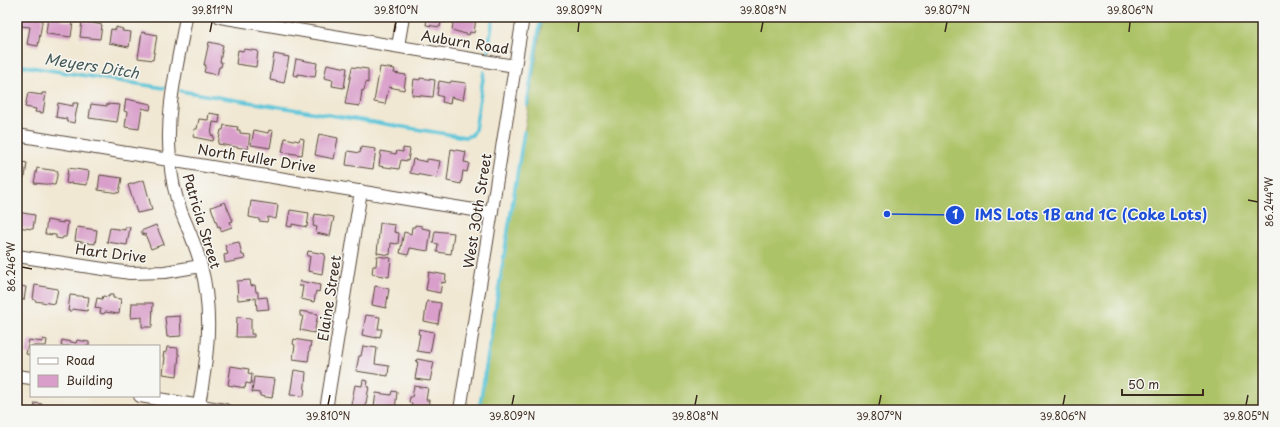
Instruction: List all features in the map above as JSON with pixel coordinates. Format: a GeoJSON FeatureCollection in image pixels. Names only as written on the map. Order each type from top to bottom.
{"type":"FeatureCollection","features":[{"type":"Feature","properties":{"kind":"street","name":"Patricia Street"},"geometry":{"type":"LineString","coordinates":[[186,17],[171,105],[169,128],[170,159],[175,191],[201,266],[207,295],[209,337],[198,408]]}},
{"type":"Feature","properties":{"kind":"street","name":"Auburn Road"},"geometry":{"type":"LineString","coordinates":[[220,17],[515,66]]}},
{"type":"Feature","properties":{"kind":"street"},"geometry":{"type":"LineString","coordinates":[[398,46],[402,17]]}},
{"type":"Feature","properties":{"kind":"street","name":"West 30th Street"},"geometry":{"type":"LineString","coordinates":[[460,410],[523,17]]}},
{"type":"Feature","properties":{"kind":"street","name":"North Fuller Drive"},"geometry":{"type":"LineString","coordinates":[[17,135],[492,212]]}},
{"type":"Feature","properties":{"kind":"street","name":"Elaine Street"},"geometry":{"type":"LineString","coordinates":[[326,410],[361,191]]}},
{"type":"Feature","properties":{"kind":"street","name":"Hart Drive"},"geometry":{"type":"LineString","coordinates":[[17,256],[130,273],[160,273],[201,266]]}},
{"type":"Feature","properties":{"kind":"street"},"geometry":{"type":"LineString","coordinates":[[17,376],[30,378]]}},
{"type":"Feature","properties":{"kind":"street"},"geometry":{"type":"LineString","coordinates":[[145,397],[198,408],[225,410]]}},
{"type":"Feature","properties":{"kind":"green space"},"geometry":{"type":"Polygon","coordinates":[[[543,17],[1263,17],[1263,410],[479,410],[543,17]]]}},
{"type":"Feature","properties":{"kind":"building"},"geometry":{"type":"Polygon","coordinates":[[[22,17],[43,17],[38,46],[27,44],[30,27],[21,26],[22,17]]]}},
{"type":"Feature","properties":{"kind":"building"},"geometry":{"type":"Polygon","coordinates":[[[61,17],[60,20],[73,22],[71,37],[47,34],[48,18],[61,17]]]}},
{"type":"Feature","properties":{"kind":"building"},"geometry":{"type":"Polygon","coordinates":[[[427,17],[442,17],[440,27],[426,25],[427,17]]]}},
{"type":"Feature","properties":{"kind":"building"},"geometry":{"type":"Polygon","coordinates":[[[454,17],[476,18],[474,33],[470,32],[469,35],[452,30],[454,17]]]}},
{"type":"Feature","properties":{"kind":"building"},"geometry":{"type":"Polygon","coordinates":[[[82,21],[102,25],[100,39],[80,37],[82,21]]]}},
{"type":"Feature","properties":{"kind":"building"},"geometry":{"type":"Polygon","coordinates":[[[116,27],[123,29],[122,31],[131,32],[129,47],[109,43],[111,29],[116,30],[116,27]]]}},
{"type":"Feature","properties":{"kind":"building"},"geometry":{"type":"Polygon","coordinates":[[[142,32],[157,35],[153,60],[138,58],[142,32]]]}},
{"type":"Feature","properties":{"kind":"building"},"geometry":{"type":"Polygon","coordinates":[[[209,42],[223,45],[220,62],[222,62],[221,67],[219,67],[217,75],[204,72],[209,42]]]}},
{"type":"Feature","properties":{"kind":"building"},"geometry":{"type":"Polygon","coordinates":[[[244,49],[258,51],[256,67],[236,64],[238,50],[243,51],[244,49]]]}},
{"type":"Feature","properties":{"kind":"building"},"geometry":{"type":"Polygon","coordinates":[[[274,54],[289,57],[284,83],[270,80],[274,54]]]}},
{"type":"Feature","properties":{"kind":"building"},"geometry":{"type":"Polygon","coordinates":[[[296,59],[317,63],[315,77],[298,74],[298,76],[293,75],[296,59]]]}},
{"type":"Feature","properties":{"kind":"building"},"geometry":{"type":"Polygon","coordinates":[[[327,64],[347,68],[344,88],[332,86],[333,80],[324,78],[327,64]]]}},
{"type":"Feature","properties":{"kind":"building"},"geometry":{"type":"Polygon","coordinates":[[[352,67],[368,69],[368,83],[366,82],[364,91],[362,90],[360,106],[345,104],[352,67]]]}},
{"type":"Feature","properties":{"kind":"building"},"geometry":{"type":"Polygon","coordinates":[[[380,67],[395,69],[394,73],[406,75],[404,90],[389,87],[385,104],[374,102],[380,67]]]}},
{"type":"Feature","properties":{"kind":"building"},"geometry":{"type":"Polygon","coordinates":[[[420,78],[435,80],[433,97],[412,95],[414,79],[420,80],[420,78]]]}},
{"type":"Feature","properties":{"kind":"building"},"geometry":{"type":"Polygon","coordinates":[[[439,81],[466,83],[463,100],[451,97],[450,104],[442,102],[443,97],[437,95],[439,81]]]}},
{"type":"Feature","properties":{"kind":"building"},"geometry":{"type":"Polygon","coordinates":[[[28,93],[42,95],[42,93],[46,93],[43,113],[35,112],[36,109],[25,107],[28,93]]]}},
{"type":"Feature","properties":{"kind":"building"},"geometry":{"type":"Polygon","coordinates":[[[126,99],[151,104],[150,110],[142,108],[139,129],[125,127],[127,112],[124,111],[126,99]]]}},
{"type":"Feature","properties":{"kind":"building"},"geometry":{"type":"Polygon","coordinates":[[[58,103],[73,106],[73,103],[78,103],[74,123],[66,121],[67,119],[56,117],[58,103]]]}},
{"type":"Feature","properties":{"kind":"building"},"geometry":{"type":"Polygon","coordinates":[[[91,104],[107,106],[107,104],[120,105],[117,122],[89,118],[91,104]]]}},
{"type":"Feature","properties":{"kind":"building"},"geometry":{"type":"Polygon","coordinates":[[[209,113],[220,115],[219,123],[213,122],[211,135],[214,136],[213,141],[193,137],[194,129],[197,129],[199,119],[208,120],[209,113]]]}},
{"type":"Feature","properties":{"kind":"building"},"geometry":{"type":"Polygon","coordinates":[[[224,125],[238,127],[237,130],[240,130],[240,133],[250,134],[248,149],[218,144],[221,130],[223,130],[224,125]]]}},
{"type":"Feature","properties":{"kind":"building"},"geometry":{"type":"Polygon","coordinates":[[[254,130],[268,133],[269,130],[273,131],[270,148],[251,145],[254,130]]]}},
{"type":"Feature","properties":{"kind":"building"},"geometry":{"type":"Polygon","coordinates":[[[319,134],[338,138],[334,159],[315,155],[319,134]]]}},
{"type":"Feature","properties":{"kind":"building"},"geometry":{"type":"Polygon","coordinates":[[[285,138],[299,141],[300,138],[304,139],[302,155],[282,152],[285,138]]]}},
{"type":"Feature","properties":{"kind":"building"},"geometry":{"type":"Polygon","coordinates":[[[361,147],[376,149],[373,169],[346,165],[348,151],[360,153],[361,147]]]}},
{"type":"Feature","properties":{"kind":"building"},"geometry":{"type":"Polygon","coordinates":[[[403,148],[410,149],[408,161],[401,160],[399,169],[379,166],[381,151],[396,154],[397,151],[403,152],[403,148]]]}},
{"type":"Feature","properties":{"kind":"building"},"geometry":{"type":"Polygon","coordinates":[[[451,149],[466,152],[464,162],[469,163],[467,172],[463,171],[461,184],[447,181],[451,149]]]}},
{"type":"Feature","properties":{"kind":"building"},"geometry":{"type":"Polygon","coordinates":[[[413,159],[427,162],[427,159],[440,161],[437,178],[410,173],[413,159]]]}},
{"type":"Feature","properties":{"kind":"building"},"geometry":{"type":"Polygon","coordinates":[[[17,161],[27,163],[25,177],[17,176],[17,161]]]}},
{"type":"Feature","properties":{"kind":"building"},"geometry":{"type":"Polygon","coordinates":[[[37,168],[58,171],[55,185],[34,183],[37,168]]]}},
{"type":"Feature","properties":{"kind":"building"},"geometry":{"type":"Polygon","coordinates":[[[68,168],[89,171],[87,185],[66,183],[68,168]]]}},
{"type":"Feature","properties":{"kind":"building"},"geometry":{"type":"Polygon","coordinates":[[[100,175],[122,178],[119,193],[98,190],[100,175]]]}},
{"type":"Feature","properties":{"kind":"building"},"geometry":{"type":"Polygon","coordinates":[[[144,180],[152,210],[137,213],[128,185],[144,180]]]}},
{"type":"Feature","properties":{"kind":"building"},"geometry":{"type":"Polygon","coordinates":[[[251,201],[278,205],[276,219],[268,217],[267,222],[249,217],[251,201]]]}},
{"type":"Feature","properties":{"kind":"building"},"geometry":{"type":"Polygon","coordinates":[[[225,202],[233,221],[230,222],[232,227],[221,231],[220,226],[218,227],[211,207],[225,202]]]}},
{"type":"Feature","properties":{"kind":"building"},"geometry":{"type":"Polygon","coordinates":[[[290,210],[309,213],[307,227],[292,224],[292,227],[287,226],[290,210]]]}},
{"type":"Feature","properties":{"kind":"building"},"geometry":{"type":"Polygon","coordinates":[[[17,212],[35,215],[33,229],[17,227],[17,212]]]}},
{"type":"Feature","properties":{"kind":"building"},"geometry":{"type":"Polygon","coordinates":[[[315,214],[334,217],[330,236],[316,233],[317,227],[313,226],[315,214]]]}},
{"type":"Feature","properties":{"kind":"building"},"geometry":{"type":"Polygon","coordinates":[[[47,220],[63,223],[63,221],[68,222],[66,237],[63,237],[62,239],[56,238],[56,235],[45,234],[47,220]]]}},
{"type":"Feature","properties":{"kind":"building"},"geometry":{"type":"Polygon","coordinates":[[[380,223],[395,225],[394,232],[399,233],[398,244],[391,243],[390,255],[377,253],[380,223]]]}},
{"type":"Feature","properties":{"kind":"building"},"geometry":{"type":"Polygon","coordinates":[[[156,225],[164,244],[151,249],[145,234],[143,235],[141,231],[156,225]]]}},
{"type":"Feature","properties":{"kind":"building"},"geometry":{"type":"Polygon","coordinates":[[[415,225],[431,230],[428,251],[410,248],[408,255],[400,253],[404,232],[411,234],[412,227],[415,227],[415,225]]]}},
{"type":"Feature","properties":{"kind":"building"},"geometry":{"type":"Polygon","coordinates":[[[77,227],[97,230],[95,244],[75,241],[77,227]]]}},
{"type":"Feature","properties":{"kind":"building"},"geometry":{"type":"Polygon","coordinates":[[[125,227],[130,227],[127,245],[107,242],[110,228],[125,230],[125,227]]]}},
{"type":"Feature","properties":{"kind":"building"},"geometry":{"type":"Polygon","coordinates":[[[435,231],[454,233],[451,254],[437,252],[438,244],[433,243],[435,231]]]}},
{"type":"Feature","properties":{"kind":"building"},"geometry":{"type":"Polygon","coordinates":[[[239,242],[242,255],[244,255],[245,259],[225,263],[224,255],[228,254],[225,245],[239,242]]]}},
{"type":"Feature","properties":{"kind":"building"},"geometry":{"type":"Polygon","coordinates":[[[308,251],[325,254],[322,274],[308,271],[310,256],[307,256],[308,251]]]}},
{"type":"Feature","properties":{"kind":"building"},"geometry":{"type":"Polygon","coordinates":[[[377,256],[391,258],[389,277],[372,274],[373,266],[376,266],[377,256]]]}},
{"type":"Feature","properties":{"kind":"building"},"geometry":{"type":"Polygon","coordinates":[[[429,272],[446,275],[445,283],[442,282],[440,293],[426,290],[429,272]]]}},
{"type":"Feature","properties":{"kind":"building"},"geometry":{"type":"Polygon","coordinates":[[[250,280],[251,286],[255,285],[256,292],[258,292],[258,298],[267,297],[269,309],[257,310],[256,298],[238,300],[237,281],[250,280]]]}},
{"type":"Feature","properties":{"kind":"building"},"geometry":{"type":"Polygon","coordinates":[[[300,281],[320,285],[319,292],[316,291],[314,302],[301,299],[303,286],[299,286],[300,281]]]}},
{"type":"Feature","properties":{"kind":"building"},"geometry":{"type":"Polygon","coordinates":[[[17,285],[26,287],[24,300],[17,299],[17,285]]]}},
{"type":"Feature","properties":{"kind":"building"},"geometry":{"type":"Polygon","coordinates":[[[35,285],[58,289],[55,304],[35,301],[33,299],[35,285]]]}},
{"type":"Feature","properties":{"kind":"building"},"geometry":{"type":"Polygon","coordinates":[[[375,286],[389,289],[386,308],[372,305],[375,286]]]}},
{"type":"Feature","properties":{"kind":"building"},"geometry":{"type":"Polygon","coordinates":[[[70,295],[89,297],[87,311],[72,309],[72,311],[68,311],[70,295]]]}},
{"type":"Feature","properties":{"kind":"building"},"geometry":{"type":"Polygon","coordinates":[[[109,295],[113,295],[113,298],[121,299],[119,314],[105,312],[104,314],[100,313],[101,309],[95,308],[97,298],[102,299],[103,296],[109,297],[109,295]]]}},
{"type":"Feature","properties":{"kind":"building"},"geometry":{"type":"Polygon","coordinates":[[[427,301],[441,303],[438,324],[424,321],[427,301]]]}},
{"type":"Feature","properties":{"kind":"building"},"geometry":{"type":"Polygon","coordinates":[[[132,303],[153,303],[152,327],[142,327],[142,317],[131,318],[132,303]]]}},
{"type":"Feature","properties":{"kind":"building"},"geometry":{"type":"Polygon","coordinates":[[[300,311],[318,314],[314,333],[300,330],[303,316],[300,316],[300,311]]]}},
{"type":"Feature","properties":{"kind":"building"},"geometry":{"type":"Polygon","coordinates":[[[366,315],[380,317],[378,329],[382,329],[380,337],[377,336],[377,338],[362,335],[366,315]]]}},
{"type":"Feature","properties":{"kind":"building"},"geometry":{"type":"Polygon","coordinates":[[[180,316],[181,336],[167,337],[165,317],[180,316]]]}},
{"type":"Feature","properties":{"kind":"building"},"geometry":{"type":"Polygon","coordinates":[[[237,317],[251,318],[251,334],[254,334],[254,337],[236,337],[237,317]]]}},
{"type":"Feature","properties":{"kind":"building"},"geometry":{"type":"Polygon","coordinates":[[[419,329],[434,332],[430,353],[417,351],[420,334],[418,334],[419,329]]]}},
{"type":"Feature","properties":{"kind":"building"},"geometry":{"type":"Polygon","coordinates":[[[43,339],[47,340],[46,345],[30,345],[30,355],[26,354],[29,340],[43,342],[43,339]]]}},
{"type":"Feature","properties":{"kind":"building"},"geometry":{"type":"Polygon","coordinates":[[[294,339],[311,342],[308,361],[293,359],[295,345],[293,344],[294,339]]]}},
{"type":"Feature","properties":{"kind":"building"},"geometry":{"type":"Polygon","coordinates":[[[62,340],[76,343],[77,340],[89,342],[89,345],[61,345],[62,340]]]}},
{"type":"Feature","properties":{"kind":"building"},"geometry":{"type":"Polygon","coordinates":[[[363,346],[377,348],[375,364],[389,366],[388,376],[356,371],[363,346]]]}},
{"type":"Feature","properties":{"kind":"building"},"geometry":{"type":"Polygon","coordinates":[[[167,347],[178,348],[179,354],[177,376],[163,374],[165,357],[163,357],[164,352],[166,353],[167,347]]]}},
{"type":"Feature","properties":{"kind":"building"},"geometry":{"type":"Polygon","coordinates":[[[417,359],[434,362],[430,381],[415,379],[418,362],[416,362],[417,359]]]}},
{"type":"Feature","properties":{"kind":"building"},"geometry":{"type":"Polygon","coordinates":[[[231,366],[249,369],[248,373],[252,374],[251,384],[246,383],[245,388],[228,385],[231,366]]]}},
{"type":"Feature","properties":{"kind":"building"},"geometry":{"type":"Polygon","coordinates":[[[294,370],[306,372],[304,396],[290,395],[294,370]]]}},
{"type":"Feature","properties":{"kind":"building"},"geometry":{"type":"Polygon","coordinates":[[[254,377],[275,379],[272,398],[260,396],[260,393],[252,392],[254,377]]]}},
{"type":"Feature","properties":{"kind":"building"},"geometry":{"type":"Polygon","coordinates":[[[363,380],[368,381],[367,387],[369,387],[365,408],[351,405],[355,385],[362,386],[363,380]]]}},
{"type":"Feature","properties":{"kind":"building"},"geometry":{"type":"Polygon","coordinates":[[[414,386],[428,388],[426,400],[429,400],[428,408],[425,407],[424,410],[411,410],[412,403],[409,402],[410,397],[412,397],[414,386]]]}},
{"type":"Feature","properties":{"kind":"building"},"geometry":{"type":"Polygon","coordinates":[[[392,391],[397,392],[395,410],[386,410],[386,408],[374,406],[376,393],[391,395],[392,391]]]}},
{"type":"Feature","properties":{"kind":"building"},"geometry":{"type":"Polygon","coordinates":[[[35,403],[42,404],[41,407],[52,410],[34,410],[35,403]]]}},
{"type":"Feature","properties":{"kind":"waterway"},"geometry":{"type":"LineString","coordinates":[[488,52],[493,17]]}},
{"type":"Feature","properties":{"kind":"waterway"},"geometry":{"type":"LineString","coordinates":[[527,105],[541,17]]}},
{"type":"Feature","properties":{"kind":"waterway","name":"Meyers Ditch"},"geometry":{"type":"LineString","coordinates":[[17,65],[164,88]]}},
{"type":"Feature","properties":{"kind":"waterway"},"geometry":{"type":"LineString","coordinates":[[181,91],[465,137],[472,135],[475,130],[484,72]]}},
{"type":"Feature","properties":{"kind":"waterway"},"geometry":{"type":"LineString","coordinates":[[479,410],[524,132]]}},
{"type":"Feature","properties":{"kind":"place","name":"IMS Lots 1B and 1C (Coke Lots)"},"geometry":{"type":"Point","coordinates":[887,214]}}]}
